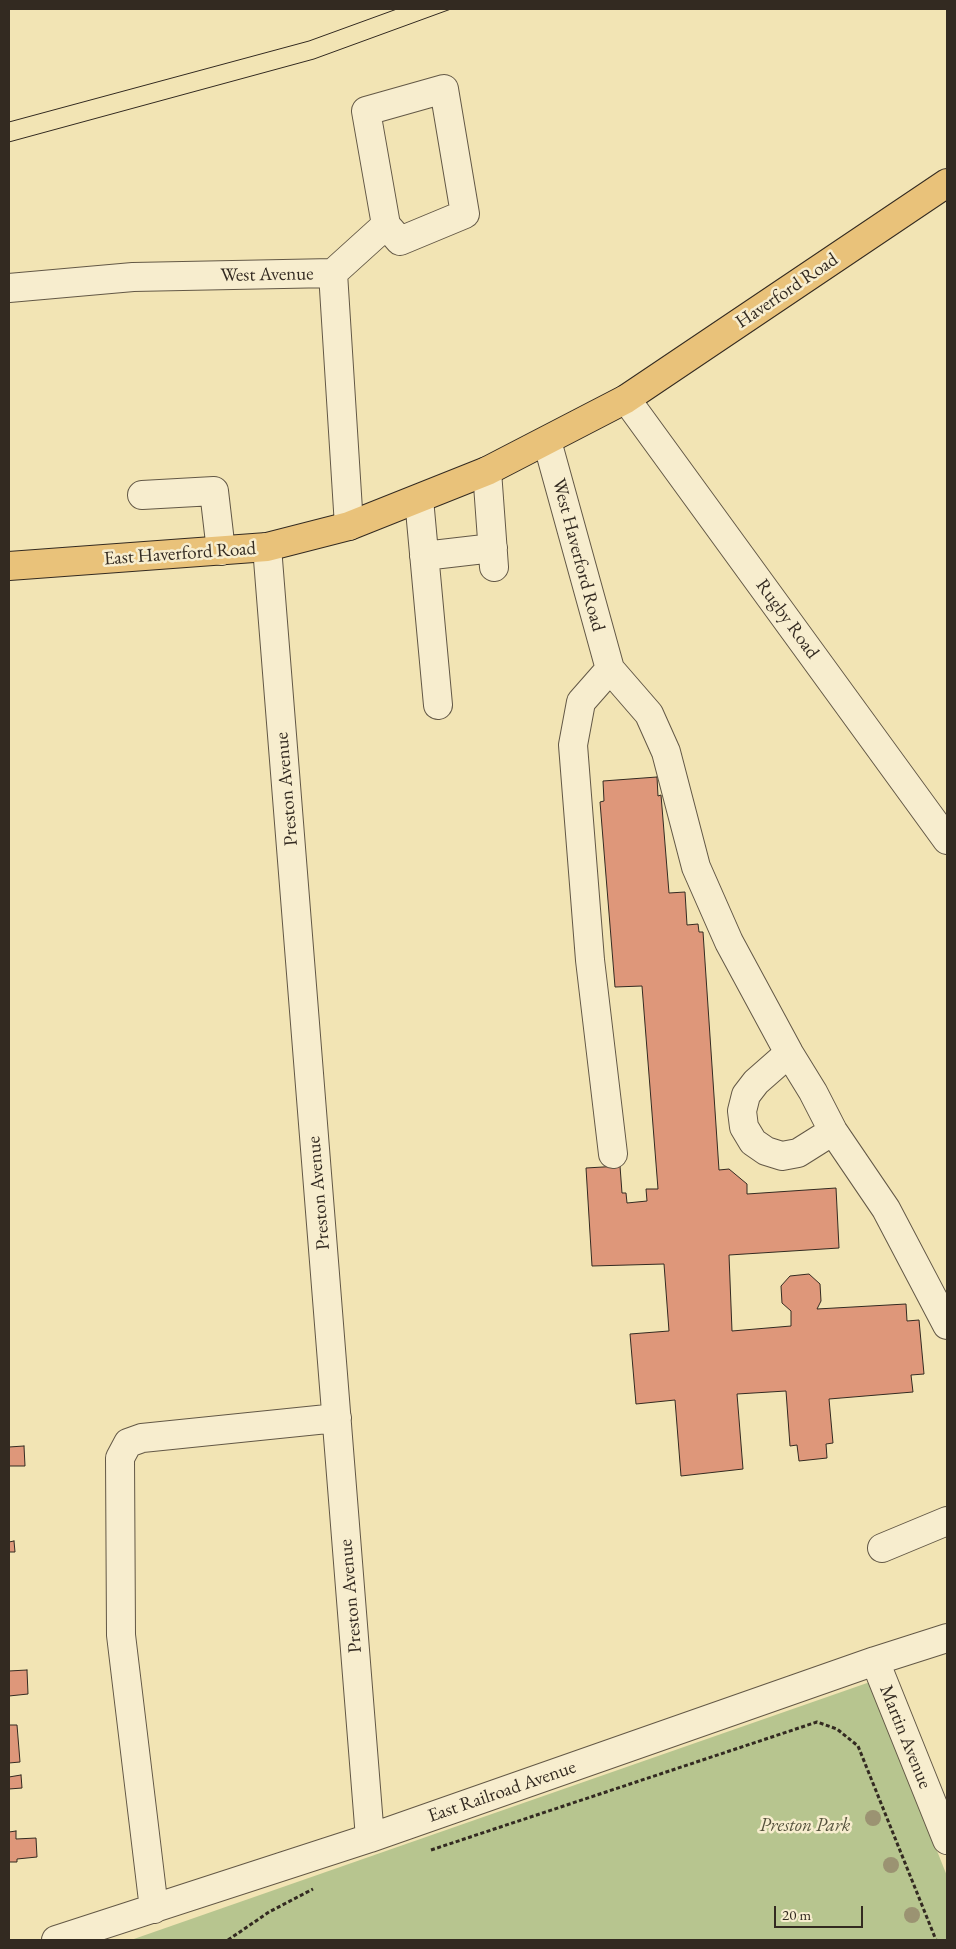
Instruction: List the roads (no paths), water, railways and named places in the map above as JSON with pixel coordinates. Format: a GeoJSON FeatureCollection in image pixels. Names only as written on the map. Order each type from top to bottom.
{"type":"FeatureCollection","features":[{"type":"Feature","properties":{"kind":"main road","name":"Haverford Road"},"geometry":{"type":"LineString","coordinates":[[626,399],[947,183]]}},
{"type":"Feature","properties":{"kind":"main road"},"geometry":{"type":"LineString","coordinates":[[349,526],[487,471],[626,399]]}},
{"type":"Feature","properties":{"kind":"main road","name":"East Haverford Road"},"geometry":{"type":"LineString","coordinates":[[9,566],[267,547],[349,526]]}},
{"type":"Feature","properties":{"kind":"street"},"geometry":{"type":"LineString","coordinates":[[444,89],[465,214],[400,241],[386,225],[366,111],[444,89]]}},
{"type":"Feature","properties":{"kind":"street"},"geometry":{"type":"LineString","coordinates":[[333,273],[386,225]]}},
{"type":"Feature","properties":{"kind":"street","name":"West Avenue"},"geometry":{"type":"LineString","coordinates":[[9,288],[134,277],[333,273],[349,526]]}},
{"type":"Feature","properties":{"kind":"street","name":"Rugby Road"},"geometry":{"type":"LineString","coordinates":[[626,399],[947,840]]}},
{"type":"Feature","properties":{"kind":"street","name":"West Haverford Road"},"geometry":{"type":"LineString","coordinates":[[547,441],[610,669]]}},
{"type":"Feature","properties":{"kind":"street"},"geometry":{"type":"LineString","coordinates":[[424,556],[494,558],[487,471]]}},
{"type":"Feature","properties":{"kind":"street"},"geometry":{"type":"LineString","coordinates":[[142,496],[214,491],[221,551]]}},
{"type":"Feature","properties":{"kind":"street"},"geometry":{"type":"LineString","coordinates":[[419,498],[438,705]]}},
{"type":"Feature","properties":{"kind":"street","name":"Preston Avenue"},"geometry":{"type":"LineString","coordinates":[[267,547],[370,1838]]}},
{"type":"Feature","properties":{"kind":"street"},"geometry":{"type":"LineString","coordinates":[[613,1154],[590,960],[572,745],[581,702],[610,669],[649,714],[666,752],[696,868],[730,942],[833,1131],[886,1209],[947,1325]]}},
{"type":"Feature","properties":{"kind":"street"},"geometry":{"type":"LineString","coordinates":[[789,1053],[756,1082],[746,1095],[742,1111],[744,1127],[753,1142],[766,1151],[782,1156],[798,1153],[833,1131]]}},
{"type":"Feature","properties":{"kind":"street"},"geometry":{"type":"LineString","coordinates":[[154,1909],[121,1635],[120,1458],[128,1443],[142,1438],[337,1418]]}},
{"type":"Feature","properties":{"kind":"street"},"geometry":{"type":"LineString","coordinates":[[882,1548],[947,1521]]}},
{"type":"Feature","properties":{"kind":"street","name":"East Railroad Avenue"},"geometry":{"type":"LineString","coordinates":[[56,1940],[370,1838],[875,1661],[947,1638]]}},
{"type":"Feature","properties":{"kind":"street","name":"Martin Avenue"},"geometry":{"type":"LineString","coordinates":[[875,1661],[947,1840]]}},
{"type":"Feature","properties":{"kind":"tram line"},"geometry":{"type":"LineString","coordinates":[[9,122],[309,41],[397,9]]}},
{"type":"Feature","properties":{"kind":"tram line"},"geometry":{"type":"LineString","coordinates":[[9,142],[314,59],[451,9]]}},
{"type":"Feature","properties":{"kind":"park label","name":"Preston Park"},"geometry":{"type":"Point","coordinates":[805,1826]}}]}
